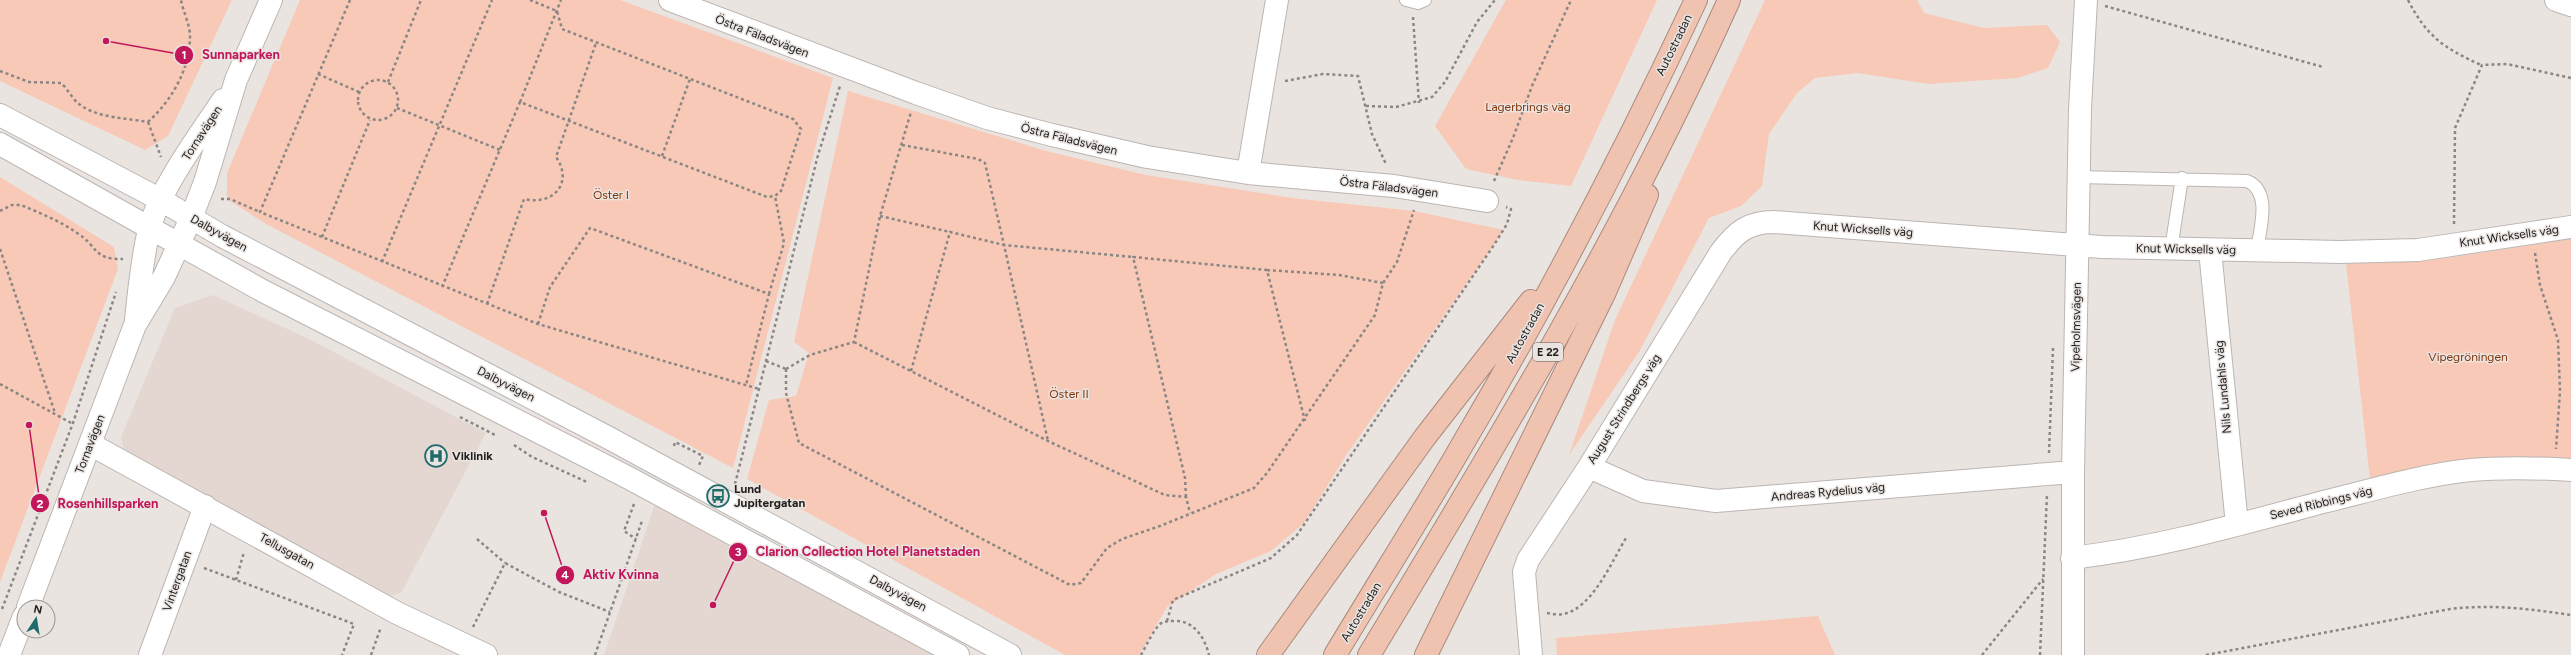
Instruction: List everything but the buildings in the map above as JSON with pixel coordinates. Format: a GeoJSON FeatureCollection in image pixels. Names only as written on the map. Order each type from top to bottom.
{"type":"FeatureCollection","features":[{"type":"Feature","properties":{"kind":"highway","name":"Autostradan"},"geometry":{"type":"LineString","coordinates":[[1335,655],[1454,458],[1569,254],[1696,0]]}},
{"type":"Feature","properties":{"kind":"highway","name":"E 22"},"geometry":{"type":"LineString","coordinates":[[1369,655],[1480,472],[1567,318],[1711,40],[1729,0]]}},
{"type":"Feature","properties":{"kind":"highway"},"geometry":{"type":"LineString","coordinates":[[1426,655],[1604,294],[1660,167],[1711,40]]}},
{"type":"Feature","properties":{"kind":"highway"},"geometry":{"type":"LineString","coordinates":[[1268,655],[1425,437],[1569,254]]}},
{"type":"Feature","properties":{"kind":"street","name":"Tornavägen"},"geometry":{"type":"LineString","coordinates":[[31,599],[135,325],[157,290],[191,218],[205,182],[236,80],[271,0]]}},
{"type":"Feature","properties":{"kind":"street","name":"Östra Fäladsvägen"},"geometry":{"type":"LineString","coordinates":[[670,0],[845,68],[987,118],[1052,135],[1146,157],[1248,174],[1394,186],[1487,201]]}},
{"type":"Feature","properties":{"kind":"street"},"geometry":{"type":"LineString","coordinates":[[1248,174],[1277,0]]}},
{"type":"Feature","properties":{"kind":"street","name":"Vipeholmsvägen"},"geometry":{"type":"LineString","coordinates":[[2073,655],[2072,558],[2078,176],[2082,53],[2086,0]]}},
{"type":"Feature","properties":{"kind":"street"},"geometry":{"type":"LineString","coordinates":[[2556,0],[2571,5]]}},
{"type":"Feature","properties":{"kind":"street","name":"Tornavägen"},"geometry":{"type":"LineString","coordinates":[[135,325],[142,266],[150,228],[161,200],[184,159],[236,80]]}},
{"type":"Feature","properties":{"kind":"street","name":"Dalbyvägen"},"geometry":{"type":"LineString","coordinates":[[0,115],[161,200],[191,218],[718,496],[1010,655]]}},
{"type":"Feature","properties":{"kind":"street","name":"Dalbyvägen"},"geometry":{"type":"LineString","coordinates":[[0,144],[263,291],[621,474],[958,655]]}},
{"type":"Feature","properties":{"kind":"street","name":"August Strindbergs väg"},"geometry":{"type":"LineString","coordinates":[[1531,655],[1524,572],[1528,560],[1589,467],[1721,252],[1736,234],[1751,224],[1760,222],[1801,224]]}},
{"type":"Feature","properties":{"kind":"street","name":"Knut Wicksells väg"},"geometry":{"type":"LineString","coordinates":[[1801,224],[2078,245],[2210,250],[2382,252],[2454,244],[2571,227]]}},
{"type":"Feature","properties":{"kind":"street","name":"Nils Lundahls väg"},"geometry":{"type":"LineString","coordinates":[[2210,250],[2237,525]]}},
{"type":"Feature","properties":{"kind":"street","name":"Tellusgatan"},"geometry":{"type":"LineString","coordinates":[[90,444],[388,607],[486,655]]}},
{"type":"Feature","properties":{"kind":"street","name":"Andreas Rydelius väg"},"geometry":{"type":"LineString","coordinates":[[1589,467],[1643,491],[1716,501],[2073,472]]}},
{"type":"Feature","properties":{"kind":"street","name":"Seved Ribbings väg"},"geometry":{"type":"LineString","coordinates":[[2072,558],[2118,552],[2237,525],[2368,491],[2456,473],[2496,468],[2563,470]]}},
{"type":"Feature","properties":{"kind":"street","name":"Vintergatan"},"geometry":{"type":"LineString","coordinates":[[150,655],[205,506]]}},
{"type":"Feature","properties":{"kind":"street"},"geometry":{"type":"LineString","coordinates":[[9,655],[16,637]]}},
{"type":"Feature","properties":{"kind":"lane"},"geometry":{"type":"LineString","coordinates":[[1409,1],[1425,0]]}},
{"type":"Feature","properties":{"kind":"lane"},"geometry":{"type":"LineString","coordinates":[[2078,176],[2240,179],[2256,186],[2262,199],[2257,250]]}},
{"type":"Feature","properties":{"kind":"lane"},"geometry":{"type":"LineString","coordinates":[[2171,249],[2182,178]]}},
{"type":"Feature","properties":{"kind":"path"},"geometry":{"type":"LineString","coordinates":[[148,122],[165,107],[185,69],[190,35],[180,0]]}},
{"type":"Feature","properties":{"kind":"path"},"geometry":{"type":"LineString","coordinates":[[260,212],[350,0]]}},
{"type":"Feature","properties":{"kind":"path"},"geometry":{"type":"LineString","coordinates":[[388,82],[421,0]]}},
{"type":"Feature","properties":{"kind":"path"},"geometry":{"type":"LineString","coordinates":[[382,262],[492,0]]}},
{"type":"Feature","properties":{"kind":"path"},"geometry":{"type":"LineString","coordinates":[[530,0],[557,11]]}},
{"type":"Feature","properties":{"kind":"path"},"geometry":{"type":"LineString","coordinates":[[442,287],[561,0]]}},
{"type":"Feature","properties":{"kind":"path"},"geometry":{"type":"LineString","coordinates":[[1366,106],[1396,107],[1419,103],[1432,97],[1445,82],[1477,22],[1494,0]]}},
{"type":"Feature","properties":{"kind":"path"},"geometry":{"type":"LineString","coordinates":[[1167,621],[1173,600],[1270,558],[1297,535],[1418,360],[1507,224],[1511,209],[1487,201],[1532,86],[1571,0]]}},
{"type":"Feature","properties":{"kind":"path"},"geometry":{"type":"LineString","coordinates":[[2086,0],[2323,67]]}},
{"type":"Feature","properties":{"kind":"path"},"geometry":{"type":"LineString","coordinates":[[2408,0],[2419,21],[2430,35],[2457,54],[2482,65],[2507,64],[2571,78]]}},
{"type":"Feature","properties":{"kind":"path"},"geometry":{"type":"LineString","coordinates":[[1409,1],[1419,103]]}},
{"type":"Feature","properties":{"kind":"path"},"geometry":{"type":"LineString","coordinates":[[520,102],[767,197],[775,196],[781,190],[801,129],[798,123],[793,119],[562,29],[557,11]]}},
{"type":"Feature","properties":{"kind":"path"},"geometry":{"type":"LineString","coordinates":[[487,304],[524,199],[544,201],[554,196],[562,184],[563,172],[556,157],[596,43]]}},
{"type":"Feature","properties":{"kind":"path"},"geometry":{"type":"LineString","coordinates":[[2454,244],[2455,128],[2482,65]]}},
{"type":"Feature","properties":{"kind":"path"},"geometry":{"type":"LineString","coordinates":[[735,484],[818,155],[845,68]]}},
{"type":"Feature","properties":{"kind":"path"},"geometry":{"type":"LineString","coordinates":[[0,71],[29,82],[61,83],[71,92],[77,103],[92,112],[148,122]]}},
{"type":"Feature","properties":{"kind":"path"},"geometry":{"type":"LineString","coordinates":[[318,74],[359,92]]}},
{"type":"Feature","properties":{"kind":"path"},"geometry":{"type":"LineString","coordinates":[[786,369],[786,393],[799,443],[1070,585],[1081,583],[1107,548],[1122,539],[1254,488],[1305,420],[1374,315],[1383,283],[1397,262],[1414,211],[1408,198],[1394,186],[1372,134],[1358,76],[1323,74],[1262,85]]}},
{"type":"Feature","properties":{"kind":"path"},"geometry":{"type":"LineString","coordinates":[[662,156],[690,79]]}},
{"type":"Feature","properties":{"kind":"path"},"geometry":{"type":"LineString","coordinates":[[372,80],[388,82],[398,94],[397,108],[391,116],[385,120],[370,120],[359,108],[359,92],[372,80]]}},
{"type":"Feature","properties":{"kind":"path"},"geometry":{"type":"LineString","coordinates":[[854,342],[880,216],[902,146],[916,93]]}},
{"type":"Feature","properties":{"kind":"path"},"geometry":{"type":"LineString","coordinates":[[397,108],[500,150]]}},
{"type":"Feature","properties":{"kind":"path"},"geometry":{"type":"LineString","coordinates":[[322,237],[370,120]]}},
{"type":"Feature","properties":{"kind":"path"},"geometry":{"type":"LineString","coordinates":[[148,122],[162,162]]}},
{"type":"Feature","properties":{"kind":"path"},"geometry":{"type":"LineString","coordinates":[[902,146],[978,159],[984,163],[1048,441]]}},
{"type":"Feature","properties":{"kind":"path"},"geometry":{"type":"LineString","coordinates":[[746,386],[769,294],[784,243],[775,196]]}},
{"type":"Feature","properties":{"kind":"path"},"geometry":{"type":"LineString","coordinates":[[219,199],[230,199],[442,287],[538,324],[759,389]]}},
{"type":"Feature","properties":{"kind":"path"},"geometry":{"type":"LineString","coordinates":[[0,211],[12,205],[21,205],[78,233],[99,255],[108,259],[125,259],[124,266]]}},
{"type":"Feature","properties":{"kind":"path"},"geometry":{"type":"LineString","coordinates":[[880,216],[1004,245],[1267,270],[1339,275],[1383,283]]}},
{"type":"Feature","properties":{"kind":"path"},"geometry":{"type":"LineString","coordinates":[[538,324],[550,287],[590,228],[769,294]]}},
{"type":"Feature","properties":{"kind":"path"},"geometry":{"type":"LineString","coordinates":[[911,371],[950,232]]}},
{"type":"Feature","properties":{"kind":"path"},"geometry":{"type":"LineString","coordinates":[[2532,232],[2540,285],[2558,340],[2563,470]]}},
{"type":"Feature","properties":{"kind":"path"},"geometry":{"type":"LineString","coordinates":[[0,249],[55,413]]}},
{"type":"Feature","properties":{"kind":"path"},"geometry":{"type":"LineString","coordinates":[[1133,257],[1185,478],[1186,497],[1190,513]]}},
{"type":"Feature","properties":{"kind":"path"},"geometry":{"type":"LineString","coordinates":[[1267,270],[1305,420]]}},
{"type":"Feature","properties":{"kind":"path"},"geometry":{"type":"LineString","coordinates":[[0,616],[73,423],[118,288]]}},
{"type":"Feature","properties":{"kind":"path"},"geometry":{"type":"LineString","coordinates":[[786,369],[810,355],[854,342],[1048,441],[1165,495],[1186,497]]}},
{"type":"Feature","properties":{"kind":"path"},"geometry":{"type":"LineString","coordinates":[[766,361],[786,369]]}},
{"type":"Feature","properties":{"kind":"path"},"geometry":{"type":"LineString","coordinates":[[0,384],[73,423],[90,444]]}},
{"type":"Feature","properties":{"kind":"path"},"geometry":{"type":"LineString","coordinates":[[674,446],[675,442],[703,456],[699,466]]}},
{"type":"Feature","properties":{"kind":"path"},"geometry":{"type":"LineString","coordinates":[[635,500],[624,531],[636,539]]}},
{"type":"Feature","properties":{"kind":"path"},"geometry":{"type":"LineString","coordinates":[[595,655],[642,521]]}},
{"type":"Feature","properties":{"kind":"path"},"geometry":{"type":"LineString","coordinates":[[236,580],[250,531]]}},
{"type":"Feature","properties":{"kind":"path"},"geometry":{"type":"LineString","coordinates":[[1527,612],[1563,614],[1582,605],[1597,587],[1626,538]]}},
{"type":"Feature","properties":{"kind":"path"},"geometry":{"type":"LineString","coordinates":[[477,539],[505,563],[559,592],[610,612]]}},
{"type":"Feature","properties":{"kind":"path"},"geometry":{"type":"LineString","coordinates":[[185,560],[354,624],[342,655]]}},
{"type":"Feature","properties":{"kind":"path"},"geometry":{"type":"LineString","coordinates":[[464,645],[505,563]]}},
{"type":"Feature","properties":{"kind":"path"},"geometry":{"type":"LineString","coordinates":[[1982,655],[2043,579]]}},
{"type":"Feature","properties":{"kind":"path"},"geometry":{"type":"LineString","coordinates":[[2206,655],[2473,606],[2504,606],[2571,615]]}},
{"type":"Feature","properties":{"kind":"path"},"geometry":{"type":"LineString","coordinates":[[371,655],[388,607]]}},
{"type":"Feature","properties":{"kind":"path"},"geometry":{"type":"LineString","coordinates":[[1141,655],[1160,624],[1167,621],[1176,621],[1193,627],[1203,638],[1209,655]]}},
{"type":"Feature","properties":{"kind":"shaded area"},"geometry":{"type":"Polygon","coordinates":[[[213,295],[309,339],[486,433],[401,593],[386,597],[125,455],[121,437],[175,308],[213,295]]]}},
{"type":"Feature","properties":{"kind":"shaded area"},"geometry":{"type":"Polygon","coordinates":[[[655,504],[935,655],[604,655],[655,504]]]}},
{"type":"Feature","properties":{"kind":"green space"},"geometry":{"type":"Polygon","coordinates":[[[0,0],[232,0],[168,136],[145,150],[0,81],[0,0]]]}},
{"type":"Feature","properties":{"kind":"green space","name":"Öster I"},"geometry":{"type":"Polygon","coordinates":[[[300,0],[620,0],[833,78],[733,468],[266,224],[227,199],[227,173],[300,0]]]}},
{"type":"Feature","properties":{"kind":"green space","name":"Lagerbrings väg"},"geometry":{"type":"Polygon","coordinates":[[[1506,0],[1657,0],[1571,186],[1518,180],[1466,169],[1435,126],[1506,0]]]}},
{"type":"Feature","properties":{"kind":"green space"},"geometry":{"type":"Polygon","coordinates":[[[1765,0],[1917,0],[1924,13],[1984,28],[2047,25],[2060,42],[2048,68],[2017,78],[1929,84],[1858,73],[1815,78],[1797,93],[1769,134],[1762,186],[1741,206],[1709,218],[1639,352],[1569,455],[1615,320],[1765,0]]]}},
{"type":"Feature","properties":{"kind":"green space","name":"Öster II"},"geometry":{"type":"Polygon","coordinates":[[[848,91],[1050,152],[1146,175],[1292,198],[1414,211],[1504,230],[1347,454],[1304,523],[1271,551],[1216,574],[1167,607],[1139,655],[1065,655],[747,479],[769,400],[796,396],[809,353],[794,342],[848,91]]]}},
{"type":"Feature","properties":{"kind":"green space"},"geometry":{"type":"Polygon","coordinates":[[[0,177],[114,247],[118,269],[0,582],[0,177]]]}},
{"type":"Feature","properties":{"kind":"green space","name":"Vipegröningen"},"geometry":{"type":"Polygon","coordinates":[[[2571,239],[2571,458],[2473,458],[2370,480],[2346,264],[2441,259],[2571,239]]]}},
{"type":"Feature","properties":{"kind":"green space"},"geometry":{"type":"Polygon","coordinates":[[[1818,616],[1835,655],[1557,655],[1556,638],[1818,616]]]}},
{"type":"Feature","properties":{"kind":"place","name":"Sunnaparken"},"geometry":{"type":"Point","coordinates":[106,41]}},
{"type":"Feature","properties":{"kind":"place","name":"Rosenhillsparken"},"geometry":{"type":"Point","coordinates":[29,425]}},
{"type":"Feature","properties":{"kind":"place","name":"Viklinik"},"geometry":{"type":"Point","coordinates":[436,456]}},
{"type":"Feature","properties":{"kind":"place","name":"Lund Jupitergatan"},"geometry":{"type":"Point","coordinates":[718,496]}},
{"type":"Feature","properties":{"kind":"place","name":"Aktiv Kvinna"},"geometry":{"type":"Point","coordinates":[544,513]}},
{"type":"Feature","properties":{"kind":"place","name":"Clarion Collection Hotel Planetstaden"},"geometry":{"type":"Point","coordinates":[713,605]}}]}
